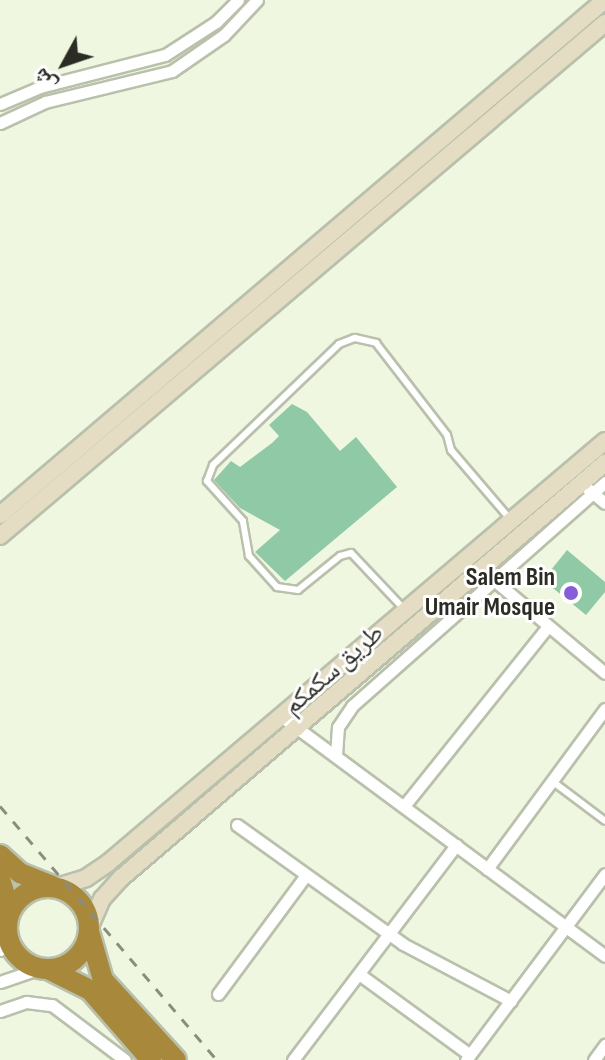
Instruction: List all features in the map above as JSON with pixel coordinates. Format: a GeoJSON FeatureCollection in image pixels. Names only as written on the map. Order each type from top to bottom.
{"type":"FeatureCollection","features":[{"type":"Feature","properties":{"kind":"highway"},"geometry":{"type":"LineString","coordinates":[[0,855],[20,873],[55,887],[80,902],[103,980],[176,1060]]}},
{"type":"Feature","properties":{"kind":"highway"},"geometry":{"type":"LineString","coordinates":[[0,879],[6,931],[16,954],[90,990],[151,1060]]}},
{"type":"Feature","properties":{"kind":"highway"},"geometry":{"type":"LineString","coordinates":[[6,931],[29,891],[55,887]]}},
{"type":"Feature","properties":{"kind":"highway"},"geometry":{"type":"LineString","coordinates":[[45,968],[75,960],[90,929]]}},
{"type":"Feature","properties":{"kind":"street"},"geometry":{"type":"LineString","coordinates":[[0,104],[40,87],[165,55],[216,22],[238,0]]}},
{"type":"Feature","properties":{"kind":"street"},"geometry":{"type":"LineString","coordinates":[[0,123],[45,102],[172,71],[224,35],[257,0]]}},
{"type":"Feature","properties":{"kind":"street"},"geometry":{"type":"LineString","coordinates":[[0,515],[8,502],[605,0]]}},
{"type":"Feature","properties":{"kind":"street"},"geometry":{"type":"LineString","coordinates":[[0,536],[605,23]]}},
{"type":"Feature","properties":{"kind":"street","name":"طريق سكمكم"},"geometry":{"type":"LineString","coordinates":[[55,887],[101,869],[605,441]]}},
{"type":"Feature","properties":{"kind":"street","name":"طريق سكمكم"},"geometry":{"type":"LineString","coordinates":[[90,929],[114,884],[487,574],[587,488],[605,463]]}},
{"type":"Feature","properties":{"kind":"street"},"geometry":{"type":"LineString","coordinates":[[587,488],[605,482]]}},
{"type":"Feature","properties":{"kind":"street"},"geometry":{"type":"LineString","coordinates":[[587,488],[605,503]]}},
{"type":"Feature","properties":{"kind":"street"},"geometry":{"type":"LineString","coordinates":[[336,755],[338,727],[346,712],[487,574],[546,629],[605,673]]}},
{"type":"Feature","properties":{"kind":"street"},"geometry":{"type":"LineString","coordinates":[[404,806],[546,629]]}},
{"type":"Feature","properties":{"kind":"street"},"geometry":{"type":"LineString","coordinates":[[487,869],[603,714]]}},
{"type":"Feature","properties":{"kind":"street"},"geometry":{"type":"LineString","coordinates":[[281,716],[605,956]]}},
{"type":"Feature","properties":{"kind":"street"},"geometry":{"type":"LineString","coordinates":[[237,825],[389,934],[511,1001]]}},
{"type":"Feature","properties":{"kind":"street"},"geometry":{"type":"LineString","coordinates":[[293,1060],[456,845]]}},
{"type":"Feature","properties":{"kind":"street"},"geometry":{"type":"LineString","coordinates":[[359,974],[468,1058],[605,874]]}},
{"type":"Feature","properties":{"kind":"street"},"geometry":{"type":"LineString","coordinates":[[218,994],[306,875]]}},
{"type":"Feature","properties":{"kind":"street"},"geometry":{"type":"LineString","coordinates":[[0,982],[45,968]]}},
{"type":"Feature","properties":{"kind":"street"},"geometry":{"type":"LineString","coordinates":[[0,1011],[26,1002],[52,1005],[125,1060]]}},
{"type":"Feature","properties":{"kind":"street"},"geometry":{"type":"LineString","coordinates":[[596,1059],[605,1045]]}},
{"type":"Feature","properties":{"kind":"lane"},"geometry":{"type":"LineString","coordinates":[[404,609],[351,553],[340,556],[298,590],[277,587],[249,556],[243,521],[207,481],[213,465],[339,344],[355,338],[376,343],[447,435],[451,450],[511,520]]}},
{"type":"Feature","properties":{"kind":"lane"},"geometry":{"type":"LineString","coordinates":[[552,781],[605,821]]}},
{"type":"Feature","properties":{"kind":"building"},"geometry":{"type":"Polygon","coordinates":[[[292,404],[307,412],[340,451],[356,437],[397,487],[285,581],[255,552],[280,530],[240,508],[214,480],[231,461],[240,467],[272,443],[279,436],[269,425],[292,404]]]}},
{"type":"Feature","properties":{"kind":"building"},"geometry":{"type":"Polygon","coordinates":[[[567,550],[605,582],[605,592],[586,615],[543,580],[567,550]]]}},
{"type":"Feature","properties":{"kind":"railway"},"geometry":{"type":"LineString","coordinates":[[0,806],[217,1060]]}},
{"type":"Feature","properties":{"kind":"place","name":"Salem Bin Umair Mosque"},"geometry":{"type":"Point","coordinates":[571,593]}}]}
